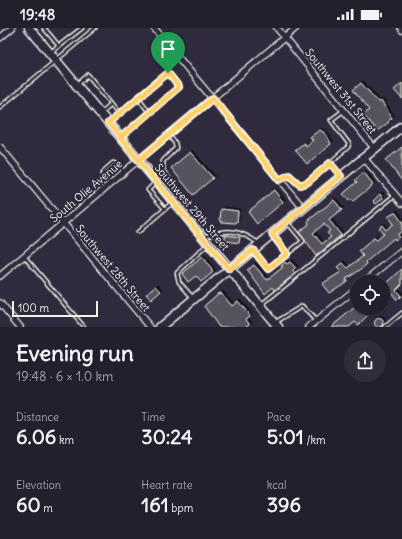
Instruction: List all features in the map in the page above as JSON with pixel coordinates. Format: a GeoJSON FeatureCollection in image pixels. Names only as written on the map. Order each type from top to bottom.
{"type":"FeatureCollection","features":[{"type":"Feature","properties":{"kind":"main road","name":"Southwest 29th Street"},"geometry":{"type":"LineString","coordinates":[[28,28],[276,325]]}},
{"type":"Feature","properties":{"kind":"main road"},"geometry":{"type":"LineString","coordinates":[[160,327],[402,126]]}},
{"type":"Feature","properties":{"kind":"street"},"geometry":{"type":"LineString","coordinates":[[0,38],[12,28]]}},
{"type":"Feature","properties":{"kind":"street"},"geometry":{"type":"LineString","coordinates":[[154,28],[303,208]]}},
{"type":"Feature","properties":{"kind":"street","name":"Southwest 31st Street"},"geometry":{"type":"LineString","coordinates":[[277,28],[375,149]]}},
{"type":"Feature","properties":{"kind":"street","name":"South Olie Avenue"},"geometry":{"type":"LineString","coordinates":[[0,276],[296,28]]}},
{"type":"Feature","properties":{"kind":"street","name":"Southwest 28th Street"},"geometry":{"type":"LineString","coordinates":[[0,147],[150,327]]}},
{"type":"Feature","properties":{"kind":"street"},"geometry":{"type":"LineString","coordinates":[[364,158],[402,203]]}},
{"type":"Feature","properties":{"kind":"street"},"geometry":{"type":"LineString","coordinates":[[373,275],[402,251]]}},
{"type":"Feature","properties":{"kind":"street"},"geometry":{"type":"LineString","coordinates":[[309,327],[350,294]]}},
{"type":"Feature","properties":{"kind":"street"},"geometry":{"type":"LineString","coordinates":[[0,303],[20,327]]}},
{"type":"Feature","properties":{"kind":"lane"},"geometry":{"type":"LineString","coordinates":[[44,28],[59,46]]}},
{"type":"Feature","properties":{"kind":"lane"},"geometry":{"type":"LineString","coordinates":[[49,53],[82,28]]}},
{"type":"Feature","properties":{"kind":"lane"},"geometry":{"type":"LineString","coordinates":[[0,107],[94,28]]}},
{"type":"Feature","properties":{"kind":"lane"},"geometry":{"type":"LineString","coordinates":[[108,123],[168,73],[179,87],[120,138]]}},
{"type":"Feature","properties":{"kind":"lane"},"geometry":{"type":"LineString","coordinates":[[77,86],[88,75],[119,113]]}},
{"type":"Feature","properties":{"kind":"lane"},"geometry":{"type":"LineString","coordinates":[[138,97],[149,112]]}},
{"type":"Feature","properties":{"kind":"lane"},"geometry":{"type":"LineString","coordinates":[[100,113],[111,104]]}},
{"type":"Feature","properties":{"kind":"lane"},"geometry":{"type":"LineString","coordinates":[[279,180],[289,175],[300,185],[308,182],[348,147],[349,144],[331,120],[344,111]]}},
{"type":"Feature","properties":{"kind":"lane"},"geometry":{"type":"LineString","coordinates":[[138,232],[183,196],[163,171],[163,161],[176,148],[175,143],[169,135]]}},
{"type":"Feature","properties":{"kind":"lane"},"geometry":{"type":"LineString","coordinates":[[111,184],[103,174],[105,170],[113,163],[117,164],[124,172]]}},
{"type":"Feature","properties":{"kind":"lane"},"geometry":{"type":"LineString","coordinates":[[330,163],[341,176]]}},
{"type":"Feature","properties":{"kind":"lane"},"geometry":{"type":"LineString","coordinates":[[163,171],[148,190],[165,209]]}},
{"type":"Feature","properties":{"kind":"lane"},"geometry":{"type":"LineString","coordinates":[[260,306],[395,194]]}},
{"type":"Feature","properties":{"kind":"lane"},"geometry":{"type":"LineString","coordinates":[[202,237],[223,231],[240,232],[256,247],[268,269],[303,241],[287,222]]}},
{"type":"Feature","properties":{"kind":"lane"},"geometry":{"type":"LineString","coordinates":[[272,234],[287,254]]}},
{"type":"Feature","properties":{"kind":"lane"},"geometry":{"type":"LineString","coordinates":[[194,299],[179,282],[177,273],[208,244]]}},
{"type":"Feature","properties":{"kind":"lane"},"geometry":{"type":"LineString","coordinates":[[24,256],[84,327]]}},
{"type":"Feature","properties":{"kind":"lane"},"geometry":{"type":"LineString","coordinates":[[276,325],[302,306],[316,321]]}},
{"type":"Feature","properties":{"kind":"lane"},"geometry":{"type":"LineString","coordinates":[[385,327],[402,313]]}},
{"type":"Feature","properties":{"kind":"building"},"geometry":{"type":"Polygon","coordinates":[[[361,83],[379,103],[381,101],[392,118],[377,131],[363,115],[369,110],[353,90],[361,83]]]}},
{"type":"Feature","properties":{"kind":"building"},"geometry":{"type":"Polygon","coordinates":[[[402,83],[402,99],[394,90],[402,83]]]}},
{"type":"Feature","properties":{"kind":"building"},"geometry":{"type":"Polygon","coordinates":[[[320,130],[326,134],[331,144],[307,164],[295,150],[304,143],[306,146],[313,140],[310,137],[320,130]]]}},
{"type":"Feature","properties":{"kind":"building"},"geometry":{"type":"Polygon","coordinates":[[[402,147],[402,181],[386,160],[402,147]]]}},
{"type":"Feature","properties":{"kind":"building"},"geometry":{"type":"Polygon","coordinates":[[[190,152],[213,178],[193,195],[171,168],[190,152]]]}},
{"type":"Feature","properties":{"kind":"building"},"geometry":{"type":"Polygon","coordinates":[[[364,172],[373,185],[353,201],[351,199],[349,201],[343,194],[357,182],[355,180],[364,172]]]}},
{"type":"Feature","properties":{"kind":"building"},"geometry":{"type":"Polygon","coordinates":[[[274,190],[283,202],[257,224],[248,212],[274,190]]]}},
{"type":"Feature","properties":{"kind":"building"},"geometry":{"type":"Polygon","coordinates":[[[380,194],[383,198],[376,204],[373,201],[380,194]]]}},
{"type":"Feature","properties":{"kind":"building"},"geometry":{"type":"Polygon","coordinates":[[[334,200],[342,210],[329,220],[341,235],[316,256],[299,232],[309,224],[309,220],[334,200]],[[324,224],[313,233],[322,244],[331,237],[327,233],[330,231],[324,224]]]}},
{"type":"Feature","properties":{"kind":"building"},"geometry":{"type":"Polygon","coordinates":[[[221,209],[238,211],[237,222],[222,222],[220,220],[221,209]]]}},
{"type":"Feature","properties":{"kind":"building"},"geometry":{"type":"Polygon","coordinates":[[[395,212],[402,222],[402,231],[397,235],[399,237],[395,240],[394,238],[366,262],[367,264],[360,270],[350,275],[346,279],[347,281],[329,293],[322,284],[341,272],[337,268],[343,263],[348,268],[363,256],[359,251],[374,238],[377,240],[384,234],[379,228],[382,225],[386,230],[393,224],[388,217],[395,212]]]}},
{"type":"Feature","properties":{"kind":"building"},"geometry":{"type":"Polygon","coordinates":[[[225,235],[240,237],[239,243],[225,241],[225,235]]]}},
{"type":"Feature","properties":{"kind":"building"},"geometry":{"type":"Polygon","coordinates":[[[202,257],[212,270],[212,273],[201,282],[196,276],[188,282],[182,274],[202,257]]]}},
{"type":"Feature","properties":{"kind":"building"},"geometry":{"type":"Polygon","coordinates":[[[285,262],[287,264],[290,262],[296,268],[293,271],[295,274],[275,290],[273,287],[265,294],[247,270],[254,265],[267,280],[283,267],[281,266],[285,262]]]}},
{"type":"Feature","properties":{"kind":"building"},"geometry":{"type":"Polygon","coordinates":[[[402,269],[402,284],[396,290],[401,296],[397,300],[392,293],[390,295],[390,280],[402,269]]]}},
{"type":"Feature","properties":{"kind":"building"},"geometry":{"type":"Polygon","coordinates":[[[156,286],[161,291],[151,300],[146,294],[156,286]]]}},
{"type":"Feature","properties":{"kind":"building"},"geometry":{"type":"Polygon","coordinates":[[[219,293],[222,294],[232,306],[238,301],[250,316],[246,319],[250,324],[246,327],[219,327],[204,306],[219,293]]]}},
{"type":"Feature","properties":{"kind":"building"},"geometry":{"type":"Polygon","coordinates":[[[350,311],[350,315],[368,315],[358,325],[355,322],[349,327],[331,327],[350,311]]]}},
{"type":"Feature","properties":{"kind":"building"},"geometry":{"type":"Polygon","coordinates":[[[377,319],[381,319],[383,323],[381,327],[377,327],[375,325],[375,321],[377,319]]]}},
{"type":"Feature","properties":{"kind":"route"},"geometry":{"type":"LineString","coordinates":[[168,73],[108,123],[120,138],[139,160],[213,98],[279,180],[289,175],[300,185],[308,182],[330,163],[341,176],[272,234],[287,254],[268,269],[253,250],[229,269],[120,138],[179,87],[168,73]]}}]}
